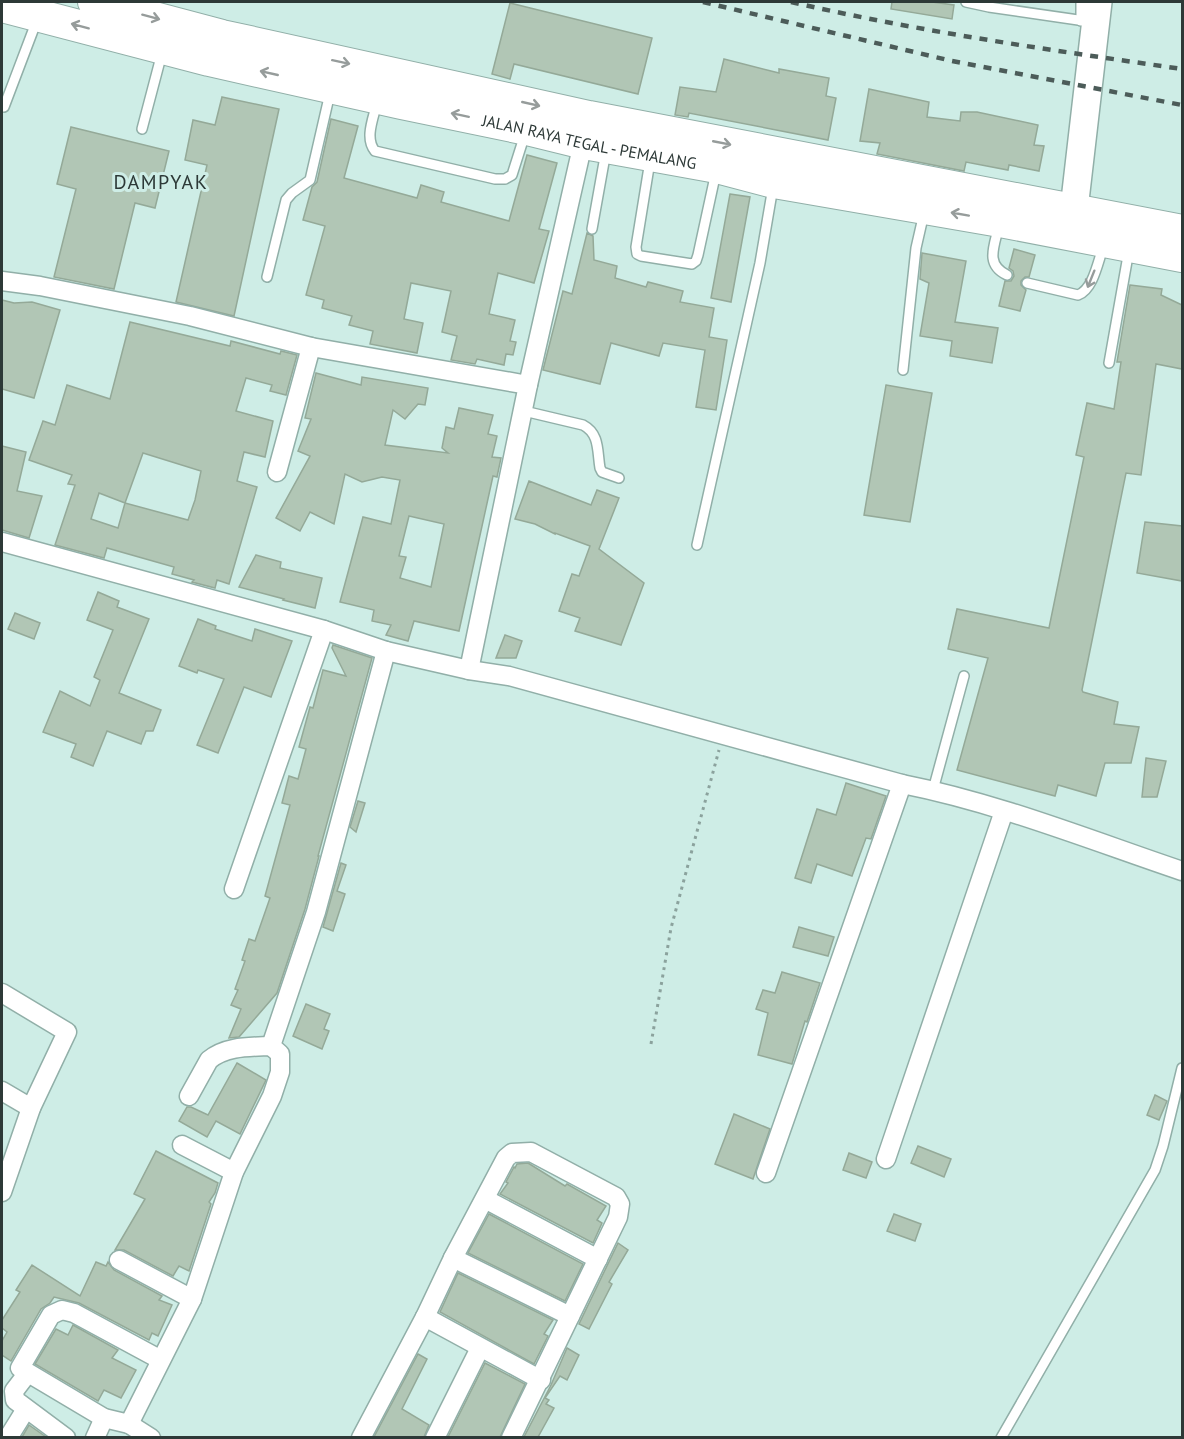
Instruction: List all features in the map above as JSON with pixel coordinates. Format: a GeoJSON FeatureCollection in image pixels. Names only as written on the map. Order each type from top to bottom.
{"type":"FeatureCollection","features":[{"type":"Feature","properties":{"kind":"highway","name":"JALAN RAYA TEGAL - PEMALANG"},"geometry":{"type":"LineString","coordinates":[[94,2],[601,133],[1120,231],[1182,231]]}},
{"type":"Feature","properties":{"kind":"highway","name":"JALAN RAYA TEGAL - PEMALANG"},"geometry":{"type":"LineString","coordinates":[[2,6],[41,8],[163,48],[377,98],[526,129],[601,133],[651,156],[717,167],[774,182],[925,208],[1003,208]]}},
{"type":"Feature","properties":{"kind":"highway","name":"JALAN RAYA TEGAL - PEMALANG"},"geometry":{"type":"LineString","coordinates":[[1120,231],[1182,256]]}},
{"type":"Feature","properties":{"kind":"main road"},"geometry":{"type":"LineString","coordinates":[[1071,222],[1089,12]]}},
{"type":"Feature","properties":{"kind":"street"},"geometry":{"type":"LineString","coordinates":[[469,670],[528,385],[601,133]]}},
{"type":"Feature","properties":{"kind":"street"},"geometry":{"type":"LineString","coordinates":[[2,280],[190,316],[311,347],[432,366],[528,385]]}},
{"type":"Feature","properties":{"kind":"street"},"geometry":{"type":"LineString","coordinates":[[277,472],[311,347]]}},
{"type":"Feature","properties":{"kind":"street"},"geometry":{"type":"LineString","coordinates":[[2,542],[324,630],[386,651],[469,670],[508,676],[902,784],[933,790],[1004,811],[1182,871]]}},
{"type":"Feature","properties":{"kind":"street"},"geometry":{"type":"LineString","coordinates":[[234,889],[324,630]]}},
{"type":"Feature","properties":{"kind":"street"},"geometry":{"type":"LineString","coordinates":[[271,1046],[316,912],[386,651]]}},
{"type":"Feature","properties":{"kind":"street"},"geometry":{"type":"LineString","coordinates":[[766,1173],[902,784]]}},
{"type":"Feature","properties":{"kind":"street"},"geometry":{"type":"LineString","coordinates":[[886,1159],[1004,811]]}},
{"type":"Feature","properties":{"kind":"street"},"geometry":{"type":"LineString","coordinates":[[2,993],[67,1032],[31,1108],[2,1193]]}},
{"type":"Feature","properties":{"kind":"street"},"geometry":{"type":"LineString","coordinates":[[129,1424],[192,1299],[234,1172],[272,1096],[280,1072],[280,1054],[271,1046],[235,1049],[214,1055],[189,1096]]}},
{"type":"Feature","properties":{"kind":"street"},"geometry":{"type":"LineString","coordinates":[[2,1091],[31,1108]]}},
{"type":"Feature","properties":{"kind":"street"},"geometry":{"type":"LineString","coordinates":[[182,1145],[234,1172]]}},
{"type":"Feature","properties":{"kind":"street"},"geometry":{"type":"LineString","coordinates":[[360,1437],[425,1317],[453,1258],[506,1158],[512,1153],[531,1152],[616,1197],[620,1204],[618,1217],[541,1380],[511,1437]]}},
{"type":"Feature","properties":{"kind":"street"},"geometry":{"type":"LineString","coordinates":[[484,1199],[597,1259]]}},
{"type":"Feature","properties":{"kind":"street"},"geometry":{"type":"LineString","coordinates":[[453,1258],[570,1316]]}},
{"type":"Feature","properties":{"kind":"street"},"geometry":{"type":"LineString","coordinates":[[119,1260],[192,1299]]}},
{"type":"Feature","properties":{"kind":"street"},"geometry":{"type":"LineString","coordinates":[[151,1437],[129,1424],[104,1418],[27,1374],[20,1367],[51,1315],[62,1310],[74,1313],[161,1360]]}},
{"type":"Feature","properties":{"kind":"street"},"geometry":{"type":"LineString","coordinates":[[425,1317],[541,1380]]}},
{"type":"Feature","properties":{"kind":"street"},"geometry":{"type":"LineString","coordinates":[[435,1437],[480,1348]]}},
{"type":"Feature","properties":{"kind":"street"},"geometry":{"type":"LineString","coordinates":[[27,1374],[14,1391],[15,1400],[66,1437]]}},
{"type":"Feature","properties":{"kind":"street"},"geometry":{"type":"LineString","coordinates":[[8,1437],[26,1409]]}},
{"type":"Feature","properties":{"kind":"street"},"geometry":{"type":"LineString","coordinates":[[95,1437],[104,1418]]}},
{"type":"Feature","properties":{"kind":"lane"},"geometry":{"type":"LineString","coordinates":[[966,2],[989,7],[1089,12]]}},
{"type":"Feature","properties":{"kind":"lane"},"geometry":{"type":"LineString","coordinates":[[4,107],[41,8]]}},
{"type":"Feature","properties":{"kind":"lane"},"geometry":{"type":"LineString","coordinates":[[142,129],[163,48]]}},
{"type":"Feature","properties":{"kind":"lane"},"geometry":{"type":"LineString","coordinates":[[267,277],[286,200],[310,180],[331,87]]}},
{"type":"Feature","properties":{"kind":"lane"},"geometry":{"type":"LineString","coordinates":[[377,98],[370,137],[371,145],[375,150],[495,180],[505,179],[512,175],[526,129]]}},
{"type":"Feature","properties":{"kind":"lane"},"geometry":{"type":"LineString","coordinates":[[592,228],[601,133]]}},
{"type":"Feature","properties":{"kind":"lane"},"geometry":{"type":"LineString","coordinates":[[651,156],[636,247],[637,254],[641,256],[692,264],[696,261],[717,167]]}},
{"type":"Feature","properties":{"kind":"lane"},"geometry":{"type":"LineString","coordinates":[[697,545],[760,263],[774,182]]}},
{"type":"Feature","properties":{"kind":"lane"},"geometry":{"type":"LineString","coordinates":[[903,370],[916,248],[925,208]]}},
{"type":"Feature","properties":{"kind":"lane"},"geometry":{"type":"LineString","coordinates":[[1003,208],[992,259],[998,271],[1007,275]]}},
{"type":"Feature","properties":{"kind":"lane"},"geometry":{"type":"LineString","coordinates":[[1027,283],[1078,295],[1085,293],[1120,231]]}},
{"type":"Feature","properties":{"kind":"lane"},"geometry":{"type":"LineString","coordinates":[[1109,363],[1120,231]]}},
{"type":"Feature","properties":{"kind":"lane"},"geometry":{"type":"LineString","coordinates":[[524,411],[591,429],[595,435],[602,472],[619,478]]}},
{"type":"Feature","properties":{"kind":"lane"},"geometry":{"type":"LineString","coordinates":[[933,790],[964,676]]}},
{"type":"Feature","properties":{"kind":"lane"},"geometry":{"type":"LineString","coordinates":[[1002,1437],[1155,1170],[1182,1068]]}},
{"type":"Feature","properties":{"kind":"path"},"geometry":{"type":"LineString","coordinates":[[651,1044],[671,928],[723,734]]}},
{"type":"Feature","properties":{"kind":"building"},"geometry":{"type":"Polygon","coordinates":[[[892,2],[932,2],[954,5],[952,19],[891,9],[892,2]]]}},
{"type":"Feature","properties":{"kind":"building"},"geometry":{"type":"Polygon","coordinates":[[[510,3],[652,38],[638,94],[514,64],[510,79],[492,74],[510,3]]]}},
{"type":"Feature","properties":{"kind":"building"},"geometry":{"type":"Polygon","coordinates":[[[724,59],[779,73],[779,69],[829,78],[826,96],[836,98],[828,140],[689,113],[688,117],[675,115],[680,87],[716,92],[724,59]]]}},
{"type":"Feature","properties":{"kind":"building"},"geometry":{"type":"Polygon","coordinates":[[[869,89],[929,102],[927,117],[960,121],[961,112],[977,112],[1038,125],[1034,145],[1044,146],[1039,171],[1009,165],[1008,170],[966,162],[964,171],[877,154],[880,143],[860,141],[869,89]]]}},
{"type":"Feature","properties":{"kind":"building"},"geometry":{"type":"Polygon","coordinates":[[[222,97],[279,109],[234,316],[176,302],[207,165],[185,160],[193,120],[215,125],[222,97]]]}},
{"type":"Feature","properties":{"kind":"building"},"geometry":{"type":"Polygon","coordinates":[[[331,119],[358,126],[344,178],[417,198],[421,185],[444,192],[441,202],[509,221],[527,155],[557,163],[539,229],[549,231],[534,283],[498,273],[489,314],[515,320],[510,341],[516,342],[513,355],[506,354],[504,365],[477,359],[475,364],[451,360],[457,336],[442,332],[451,291],[411,283],[404,319],[423,323],[417,353],[370,344],[373,331],[349,325],[352,316],[322,308],[324,300],[306,295],[325,226],[303,220],[312,187],[317,182],[331,119]]]}},
{"type":"Feature","properties":{"kind":"building"},"geometry":{"type":"Polygon","coordinates":[[[71,127],[169,151],[155,208],[135,203],[114,289],[54,277],[76,189],[57,184],[71,127]]]}},
{"type":"Feature","properties":{"kind":"building"},"geometry":{"type":"Polygon","coordinates":[[[730,194],[750,197],[731,302],[711,298],[730,194]]]}},
{"type":"Feature","properties":{"kind":"building"},"geometry":{"type":"Polygon","coordinates":[[[587,233],[593,236],[594,260],[617,266],[615,278],[646,287],[648,282],[683,291],[680,302],[714,308],[709,337],[727,340],[716,410],[696,407],[705,350],[663,343],[659,356],[611,343],[600,384],[543,370],[563,291],[572,294],[587,233]]]}},
{"type":"Feature","properties":{"kind":"building"},"geometry":{"type":"Polygon","coordinates":[[[1014,249],[1035,255],[1029,277],[1021,281],[1021,285],[1026,290],[1020,311],[999,306],[1005,281],[1011,281],[1014,276],[1013,271],[1009,268],[1014,249]]]}},
{"type":"Feature","properties":{"kind":"building"},"geometry":{"type":"Polygon","coordinates":[[[922,253],[966,261],[955,322],[998,328],[992,363],[950,356],[952,341],[920,336],[929,283],[920,279],[922,253]]]}},
{"type":"Feature","properties":{"kind":"building"},"geometry":{"type":"Polygon","coordinates":[[[1130,285],[1162,289],[1161,295],[1182,305],[1182,369],[1156,364],[1141,475],[1126,473],[1082,690],[1118,702],[1114,724],[1139,727],[1131,763],[1105,763],[1096,796],[1058,785],[1055,796],[957,770],[988,658],[948,649],[957,609],[1049,628],[1084,457],[1076,455],[1087,403],[1114,409],[1121,362],[1117,362],[1130,285]]]}},
{"type":"Feature","properties":{"kind":"building"},"geometry":{"type":"Polygon","coordinates":[[[2,300],[14,303],[32,302],[60,310],[34,398],[2,389],[2,300]]]}},
{"type":"Feature","properties":{"kind":"building"},"geometry":{"type":"Polygon","coordinates":[[[130,322],[230,346],[231,341],[280,354],[281,351],[297,355],[286,395],[270,391],[272,385],[246,378],[236,411],[273,421],[265,457],[244,452],[237,481],[257,487],[229,584],[217,580],[215,588],[192,582],[194,580],[172,574],[174,567],[107,548],[104,558],[55,545],[75,485],[68,484],[72,475],[29,460],[43,421],[55,425],[67,385],[110,399],[130,322]],[[143,453],[125,503],[188,520],[201,471],[143,453]],[[99,493],[91,519],[118,528],[125,503],[99,493]]]}},
{"type":"Feature","properties":{"kind":"building"},"geometry":{"type":"Polygon","coordinates":[[[316,373],[361,385],[362,377],[428,388],[425,405],[418,404],[405,419],[393,410],[385,445],[448,453],[442,448],[446,427],[454,429],[459,408],[493,415],[488,434],[497,436],[492,457],[501,458],[497,477],[493,476],[459,631],[414,621],[408,641],[386,635],[391,625],[372,621],[374,610],[340,602],[363,517],[391,524],[400,480],[382,477],[362,482],[345,474],[334,524],[310,512],[300,531],[276,518],[310,456],[298,451],[311,419],[305,418],[316,373]],[[409,516],[399,556],[406,557],[400,578],[431,587],[444,524],[409,516]]]}},
{"type":"Feature","properties":{"kind":"building"},"geometry":{"type":"Polygon","coordinates":[[[886,385],[932,393],[910,522],[864,515],[886,385]]]}},
{"type":"Feature","properties":{"kind":"building"},"geometry":{"type":"Polygon","coordinates":[[[2,446],[26,452],[17,491],[42,496],[29,538],[2,530],[2,446]]]}},
{"type":"Feature","properties":{"kind":"building"},"geometry":{"type":"Polygon","coordinates":[[[529,481],[591,505],[597,490],[619,498],[599,549],[644,583],[621,645],[575,631],[580,618],[559,611],[572,574],[579,576],[590,546],[555,534],[535,524],[515,519],[529,481]]]}},
{"type":"Feature","properties":{"kind":"building"},"geometry":{"type":"Polygon","coordinates":[[[1145,522],[1182,526],[1182,581],[1137,573],[1145,522]]]}},
{"type":"Feature","properties":{"kind":"building"},"geometry":{"type":"Polygon","coordinates":[[[256,555],[281,562],[280,568],[322,578],[315,608],[239,587],[256,555]]]}},
{"type":"Feature","properties":{"kind":"building"},"geometry":{"type":"Polygon","coordinates":[[[98,592],[119,601],[117,607],[149,619],[119,693],[161,710],[153,731],[146,731],[141,744],[107,731],[93,766],[71,757],[76,744],[43,732],[60,691],[90,706],[100,680],[94,677],[113,630],[87,620],[98,592]]]}},
{"type":"Feature","properties":{"kind":"building"},"geometry":{"type":"Polygon","coordinates":[[[15,613],[40,623],[34,639],[8,629],[15,613]]]}},
{"type":"Feature","properties":{"kind":"building"},"geometry":{"type":"Polygon","coordinates":[[[198,619],[216,626],[215,629],[252,641],[255,629],[292,641],[271,697],[244,687],[218,753],[197,745],[224,679],[179,666],[198,619]]]}},
{"type":"Feature","properties":{"kind":"building"},"geometry":{"type":"Polygon","coordinates":[[[505,635],[522,641],[516,658],[496,658],[505,635]]]}},
{"type":"Feature","properties":{"kind":"building"},"geometry":{"type":"Polygon","coordinates":[[[333,645],[372,658],[305,909],[277,993],[239,1037],[229,1038],[241,1009],[231,1005],[238,990],[235,989],[245,961],[242,960],[249,939],[255,941],[270,898],[265,896],[290,805],[282,803],[289,776],[298,779],[306,749],[299,747],[310,707],[313,708],[323,670],[346,676],[332,648],[333,645]]]}},
{"type":"Feature","properties":{"kind":"building"},"geometry":{"type":"Polygon","coordinates":[[[1146,758],[1166,761],[1157,797],[1142,797],[1146,758]]]}},
{"type":"Feature","properties":{"kind":"building"},"geometry":{"type":"Polygon","coordinates":[[[846,783],[886,796],[871,839],[866,838],[852,876],[817,864],[811,883],[795,878],[817,809],[836,815],[846,783]]]}},
{"type":"Feature","properties":{"kind":"building"},"geometry":{"type":"Polygon","coordinates":[[[358,801],[365,803],[356,832],[350,827],[358,801]]]}},
{"type":"Feature","properties":{"kind":"building"},"geometry":{"type":"Polygon","coordinates":[[[341,863],[346,865],[337,891],[345,894],[333,931],[323,927],[341,863]]]}},
{"type":"Feature","properties":{"kind":"building"},"geometry":{"type":"Polygon","coordinates":[[[799,927],[834,937],[828,956],[793,947],[799,927]]]}},
{"type":"Feature","properties":{"kind":"building"},"geometry":{"type":"Polygon","coordinates":[[[782,972],[820,983],[792,1064],[758,1055],[768,1013],[756,1009],[763,990],[775,993],[782,972]]]}},
{"type":"Feature","properties":{"kind":"building"},"geometry":{"type":"Polygon","coordinates":[[[306,1004],[330,1014],[324,1029],[329,1031],[322,1049],[293,1036],[306,1004]]]}},
{"type":"Feature","properties":{"kind":"building"},"geometry":{"type":"Polygon","coordinates":[[[237,1063],[266,1080],[240,1134],[216,1121],[207,1137],[179,1121],[187,1107],[208,1115],[237,1063]]]}},
{"type":"Feature","properties":{"kind":"building"},"geometry":{"type":"Polygon","coordinates":[[[1155,1095],[1167,1101],[1159,1120],[1147,1115],[1155,1095]]]}},
{"type":"Feature","properties":{"kind":"building"},"geometry":{"type":"Polygon","coordinates":[[[734,1114],[770,1129],[753,1179],[715,1164],[734,1114]]]}},
{"type":"Feature","properties":{"kind":"building"},"geometry":{"type":"Polygon","coordinates":[[[918,1146],[951,1159],[944,1177],[911,1163],[918,1146]]]}},
{"type":"Feature","properties":{"kind":"building"},"geometry":{"type":"Polygon","coordinates":[[[156,1151],[218,1183],[209,1202],[211,1204],[189,1271],[179,1266],[173,1276],[124,1250],[115,1250],[145,1199],[134,1194],[156,1151]]]}},
{"type":"Feature","properties":{"kind":"building"},"geometry":{"type":"Polygon","coordinates":[[[849,1153],[872,1162],[866,1178],[843,1170],[849,1153]]]}},
{"type":"Feature","properties":{"kind":"building"},"geometry":{"type":"Polygon","coordinates":[[[528,1163],[565,1186],[567,1184],[606,1206],[597,1220],[602,1223],[593,1243],[500,1194],[508,1183],[506,1182],[514,1167],[517,1164],[528,1163]]]}},
{"type":"Feature","properties":{"kind":"building"},"geometry":{"type":"Polygon","coordinates":[[[489,1214],[583,1264],[565,1301],[468,1253],[489,1214]]]}},
{"type":"Feature","properties":{"kind":"building"},"geometry":{"type":"Polygon","coordinates":[[[894,1214],[921,1224],[915,1241],[887,1231],[894,1214]]]}},
{"type":"Feature","properties":{"kind":"building"},"geometry":{"type":"Polygon","coordinates":[[[618,1243],[628,1250],[609,1282],[612,1284],[589,1329],[579,1324],[618,1243]]]}},
{"type":"Feature","properties":{"kind":"building"},"geometry":{"type":"Polygon","coordinates":[[[96,1262],[106,1266],[108,1262],[114,1270],[162,1296],[159,1300],[172,1305],[158,1336],[152,1333],[149,1340],[79,1303],[54,1297],[41,1309],[11,1361],[2,1355],[2,1341],[7,1332],[2,1328],[2,1320],[20,1292],[16,1290],[32,1265],[80,1296],[96,1262]]]}},
{"type":"Feature","properties":{"kind":"building"},"geometry":{"type":"Polygon","coordinates":[[[458,1273],[553,1320],[544,1334],[548,1336],[534,1364],[440,1312],[458,1273]]]}},
{"type":"Feature","properties":{"kind":"building"},"geometry":{"type":"Polygon","coordinates":[[[73,1325],[118,1350],[112,1358],[136,1370],[121,1398],[104,1390],[98,1401],[35,1364],[56,1329],[68,1335],[73,1325]]]}},
{"type":"Feature","properties":{"kind":"building"},"geometry":{"type":"Polygon","coordinates":[[[567,1348],[579,1355],[567,1380],[560,1376],[545,1398],[549,1400],[546,1404],[554,1408],[538,1437],[524,1437],[551,1385],[567,1348]]]}},
{"type":"Feature","properties":{"kind":"building"},"geometry":{"type":"Polygon","coordinates":[[[418,1354],[427,1359],[402,1409],[429,1425],[424,1437],[374,1437],[418,1354]]]}},
{"type":"Feature","properties":{"kind":"building"},"geometry":{"type":"Polygon","coordinates":[[[485,1363],[525,1384],[500,1437],[448,1437],[485,1363]]]}},
{"type":"Feature","properties":{"kind":"building"},"geometry":{"type":"Polygon","coordinates":[[[29,1425],[46,1437],[22,1437],[29,1425]]]}},
{"type":"Feature","properties":{"kind":"railway"},"geometry":{"type":"LineString","coordinates":[[703,2],[952,61],[1182,105]]}},
{"type":"Feature","properties":{"kind":"railway"},"geometry":{"type":"LineString","coordinates":[[791,2],[937,31],[1182,69]]}},
{"type":"Feature","properties":{"kind":"district","name":"DAMPYAK"},"geometry":{"type":"Point","coordinates":[161,182]}}]}
